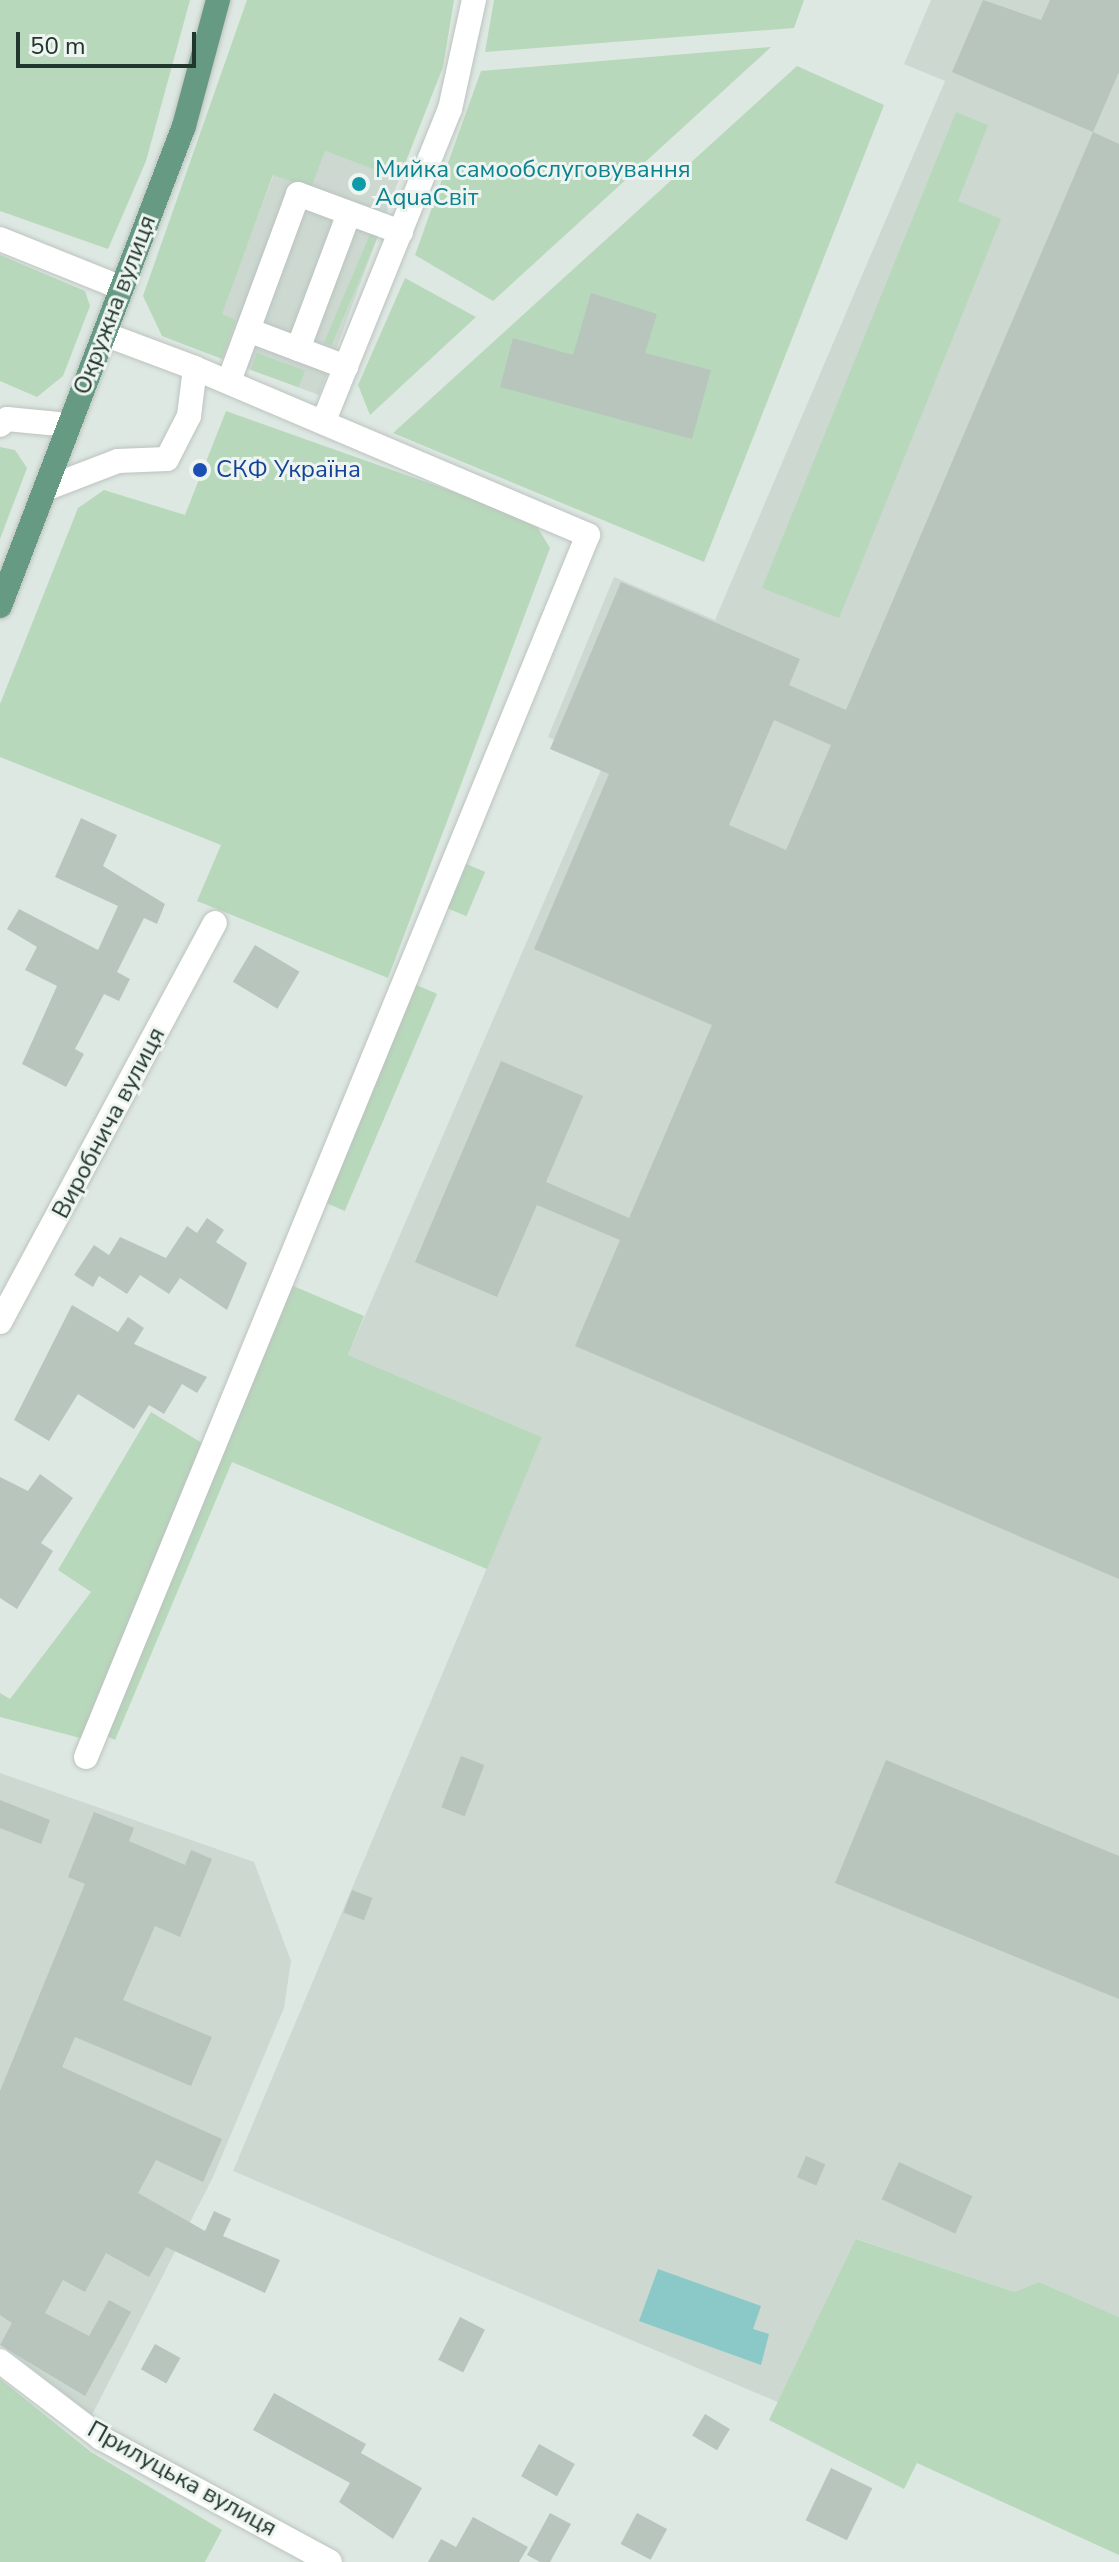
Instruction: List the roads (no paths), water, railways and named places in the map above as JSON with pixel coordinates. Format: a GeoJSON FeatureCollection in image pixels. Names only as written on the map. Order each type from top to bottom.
{"type":"FeatureCollection","features":[{"type":"Feature","properties":{"kind":"main road","name":"Окружна вулиця"},"geometry":{"type":"LineString","coordinates":[[0,606],[184,126],[218,0]]}},
{"type":"Feature","properties":{"kind":"street"},"geometry":{"type":"LineString","coordinates":[[325,418],[450,109],[474,0]]}},
{"type":"Feature","properties":{"kind":"street"},"geometry":{"type":"LineString","coordinates":[[229,381],[298,194],[401,232]]}},
{"type":"Feature","properties":{"kind":"street"},"geometry":{"type":"LineString","coordinates":[[298,349],[349,213]]}},
{"type":"Feature","properties":{"kind":"street"},"geometry":{"type":"LineString","coordinates":[[0,239],[122,288]]}},
{"type":"Feature","properties":{"kind":"street"},"geometry":{"type":"LineString","coordinates":[[248,330],[346,367]]}},
{"type":"Feature","properties":{"kind":"street"},"geometry":{"type":"LineString","coordinates":[[86,1757],[588,535],[325,418],[104,334]]}},
{"type":"Feature","properties":{"kind":"street"},"geometry":{"type":"LineString","coordinates":[[45,489],[118,461],[167,459],[189,416],[195,368]]}},
{"type":"Feature","properties":{"kind":"street"},"geometry":{"type":"LineString","coordinates":[[0,425],[7,419],[69,425]]}},
{"type":"Feature","properties":{"kind":"street","name":"Виробнича вулиця"},"geometry":{"type":"LineString","coordinates":[[0,1322],[215,923]]}},
{"type":"Feature","properties":{"kind":"street","name":"Прилуцька вулиця"},"geometry":{"type":"LineString","coordinates":[[0,2361],[101,2438],[330,2562]]}},
{"type":"Feature","properties":{"kind":"water"},"geometry":{"type":"Polygon","coordinates":[[[658,2269],[761,2306],[753,2329],[769,2334],[761,2365],[639,2321],[658,2269]]]}},
{"type":"Feature","properties":{"kind":"place","name":"Мийка самообслуговування AquaСвіт"},"geometry":{"type":"Point","coordinates":[359,184]}},
{"type":"Feature","properties":{"kind":"place","name":"СКФ Україна"},"geometry":{"type":"Point","coordinates":[200,470]}}]}
